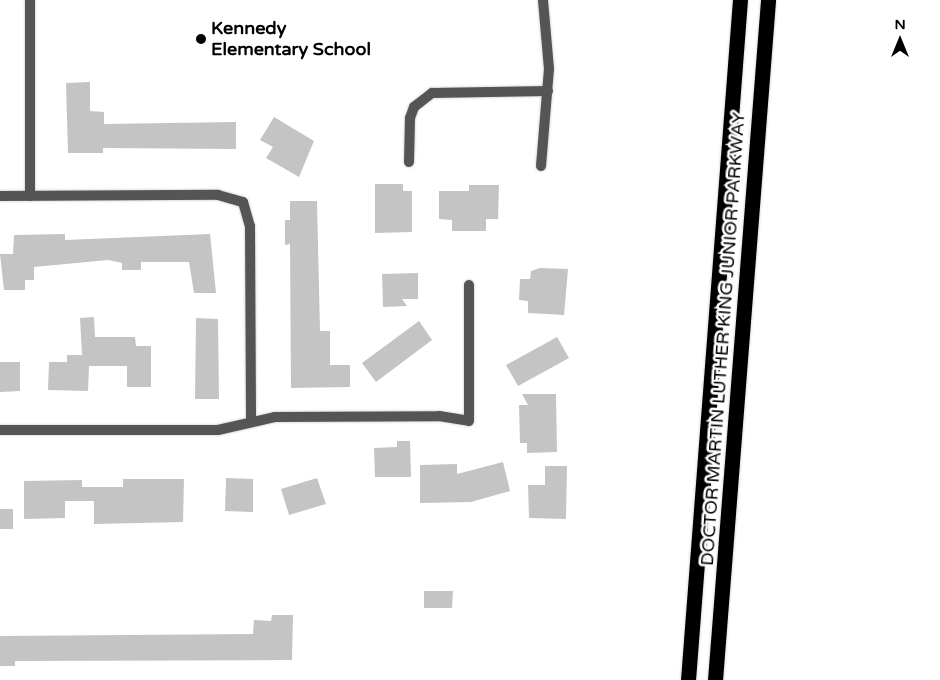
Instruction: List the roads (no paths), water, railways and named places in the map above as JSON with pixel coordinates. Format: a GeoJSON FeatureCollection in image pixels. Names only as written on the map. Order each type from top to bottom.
{"type":"FeatureCollection","features":[{"type":"Feature","properties":{"kind":"highway","name":"DOCTOR MARTIN LUTHER KING JUNIOR PARKWAY"},"geometry":{"type":"LineString","coordinates":[[688,680],[740,0]]}},
{"type":"Feature","properties":{"kind":"highway","name":"DOCTOR MARTIN LUTHER KING JUNIOR PARKWAY"},"geometry":{"type":"LineString","coordinates":[[716,680],[768,0]]}},
{"type":"Feature","properties":{"kind":"street"},"geometry":{"type":"LineString","coordinates":[[30,0],[30,196]]}},
{"type":"Feature","properties":{"kind":"street"},"geometry":{"type":"LineString","coordinates":[[541,166],[548,91],[543,0]]}},
{"type":"Feature","properties":{"kind":"street"},"geometry":{"type":"LineString","coordinates":[[410,162],[410,118],[414,107],[432,93],[548,91]]}},
{"type":"Feature","properties":{"kind":"street"},"geometry":{"type":"LineString","coordinates":[[0,196],[218,195],[243,202],[250,226],[251,422]]}},
{"type":"Feature","properties":{"kind":"street"},"geometry":{"type":"LineString","coordinates":[[0,430],[218,430],[275,417],[439,416],[469,421],[469,285]]}},
{"type":"Feature","properties":{"kind":"place","name":"Kennedy Elementary School"},"geometry":{"type":"Point","coordinates":[201,39]}}]}
